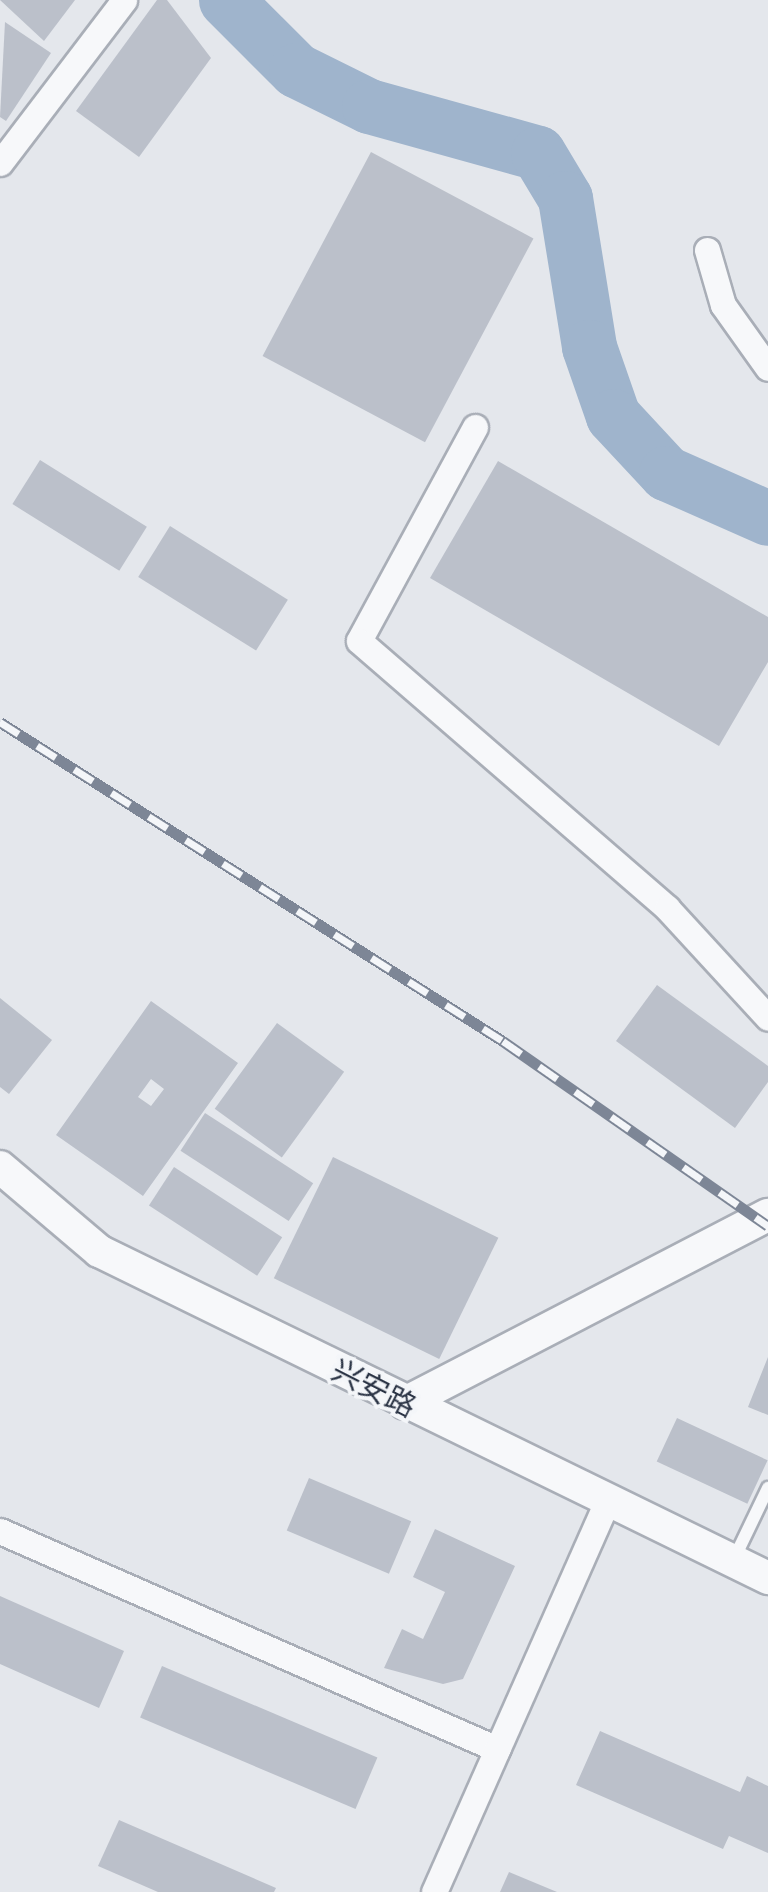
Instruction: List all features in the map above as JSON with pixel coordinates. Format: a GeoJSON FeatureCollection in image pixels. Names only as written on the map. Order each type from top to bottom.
{"type":"FeatureCollection","features":[{"type":"Feature","properties":{"kind":"street"},"geometry":{"type":"LineString","coordinates":[[0,163],[124,0]]}},
{"type":"Feature","properties":{"kind":"street"},"geometry":{"type":"LineString","coordinates":[[707,250],[723,305],[768,368]]}},
{"type":"Feature","properties":{"kind":"street"},"geometry":{"type":"LineString","coordinates":[[475,428],[359,641],[667,908],[768,1018]]}},
{"type":"Feature","properties":{"kind":"street","name":"兴安路"},"geometry":{"type":"LineString","coordinates":[[0,1168],[99,1251],[606,1504],[768,1578]]}},
{"type":"Feature","properties":{"kind":"street"},"geometry":{"type":"LineString","coordinates":[[405,1403],[768,1215]]}},
{"type":"Feature","properties":{"kind":"street"},"geometry":{"type":"LineString","coordinates":[[434,1892],[606,1504]]}},
{"type":"Feature","properties":{"kind":"street"},"geometry":{"type":"LineString","coordinates":[[0,1532],[497,1749]]}},
{"type":"Feature","properties":{"kind":"lane"},"geometry":{"type":"LineString","coordinates":[[733,1562],[768,1488]]}},
{"type":"Feature","properties":{"kind":"building"},"geometry":{"type":"Polygon","coordinates":[[[0,0],[75,0],[44,41],[0,0]]]}},
{"type":"Feature","properties":{"kind":"building"},"geometry":{"type":"Polygon","coordinates":[[[157,0],[167,0],[211,58],[139,157],[76,111],[157,0]]]}},
{"type":"Feature","properties":{"kind":"building"},"geometry":{"type":"Polygon","coordinates":[[[5,22],[51,53],[6,121],[0,117],[5,22]]]}},
{"type":"Feature","properties":{"kind":"building"},"geometry":{"type":"Polygon","coordinates":[[[371,152],[533,238],[425,442],[263,356],[371,152]]]}},
{"type":"Feature","properties":{"kind":"building"},"geometry":{"type":"Polygon","coordinates":[[[40,460],[147,527],[119,571],[12,504],[40,460]]]}},
{"type":"Feature","properties":{"kind":"building"},"geometry":{"type":"Polygon","coordinates":[[[498,461],[768,617],[768,662],[719,746],[430,578],[498,461]]]}},
{"type":"Feature","properties":{"kind":"building"},"geometry":{"type":"Polygon","coordinates":[[[170,526],[288,600],[256,651],[138,577],[170,526]]]}},
{"type":"Feature","properties":{"kind":"building"},"geometry":{"type":"Polygon","coordinates":[[[657,985],[768,1066],[768,1082],[735,1128],[616,1041],[657,985]]]}},
{"type":"Feature","properties":{"kind":"building"},"geometry":{"type":"Polygon","coordinates":[[[0,998],[52,1040],[9,1094],[0,1087],[0,998]]]}},
{"type":"Feature","properties":{"kind":"building"},"geometry":{"type":"Polygon","coordinates":[[[151,1001],[238,1063],[143,1196],[56,1135],[151,1001]],[[151,1079],[138,1097],[151,1106],[164,1089],[151,1079]]]}},
{"type":"Feature","properties":{"kind":"building"},"geometry":{"type":"Polygon","coordinates":[[[277,1023],[344,1072],[282,1158],[215,1109],[277,1023]]]}},
{"type":"Feature","properties":{"kind":"building"},"geometry":{"type":"Polygon","coordinates":[[[205,1113],[313,1183],[289,1221],[180,1151],[205,1113]]]}},
{"type":"Feature","properties":{"kind":"building"},"geometry":{"type":"Polygon","coordinates":[[[333,1157],[498,1238],[439,1359],[274,1278],[333,1157]]]}},
{"type":"Feature","properties":{"kind":"building"},"geometry":{"type":"Polygon","coordinates":[[[174,1167],[282,1237],[257,1276],[149,1206],[174,1167]]]}},
{"type":"Feature","properties":{"kind":"building"},"geometry":{"type":"Polygon","coordinates":[[[768,1357],[768,1415],[748,1407],[768,1357]]]}},
{"type":"Feature","properties":{"kind":"building"},"geometry":{"type":"Polygon","coordinates":[[[677,1418],[768,1460],[747,1504],[657,1462],[677,1418]]]}},
{"type":"Feature","properties":{"kind":"building"},"geometry":{"type":"Polygon","coordinates":[[[309,1478],[411,1521],[389,1574],[287,1530],[309,1478]]]}},
{"type":"Feature","properties":{"kind":"building"},"geometry":{"type":"Polygon","coordinates":[[[435,1529],[515,1566],[463,1679],[443,1684],[384,1668],[402,1629],[423,1639],[445,1592],[413,1577],[435,1529]]]}},
{"type":"Feature","properties":{"kind":"building"},"geometry":{"type":"Polygon","coordinates":[[[0,1596],[124,1651],[99,1708],[0,1664],[0,1596]]]}},
{"type":"Feature","properties":{"kind":"building"},"geometry":{"type":"Polygon","coordinates":[[[162,1666],[377,1757],[356,1809],[140,1718],[162,1666]]]}},
{"type":"Feature","properties":{"kind":"building"},"geometry":{"type":"Polygon","coordinates":[[[600,1731],[740,1792],[747,1776],[768,1786],[768,1853],[729,1836],[723,1849],[576,1785],[600,1731]]]}},
{"type":"Feature","properties":{"kind":"building"},"geometry":{"type":"Polygon","coordinates":[[[119,1820],[276,1888],[274,1892],[158,1892],[98,1866],[119,1820]]]}},
{"type":"Feature","properties":{"kind":"building"},"geometry":{"type":"Polygon","coordinates":[[[509,1872],[557,1892],[500,1892],[509,1872]]]}},
{"type":"Feature","properties":{"kind":"waterway"},"geometry":{"type":"LineString","coordinates":[[226,0],[296,70],[369,106],[538,153],[565,198],[589,347],[613,416],[666,473],[768,518]]}},
{"type":"Feature","properties":{"kind":"railway"},"geometry":{"type":"LineString","coordinates":[[0,722],[503,1041],[768,1226]]}}]}
